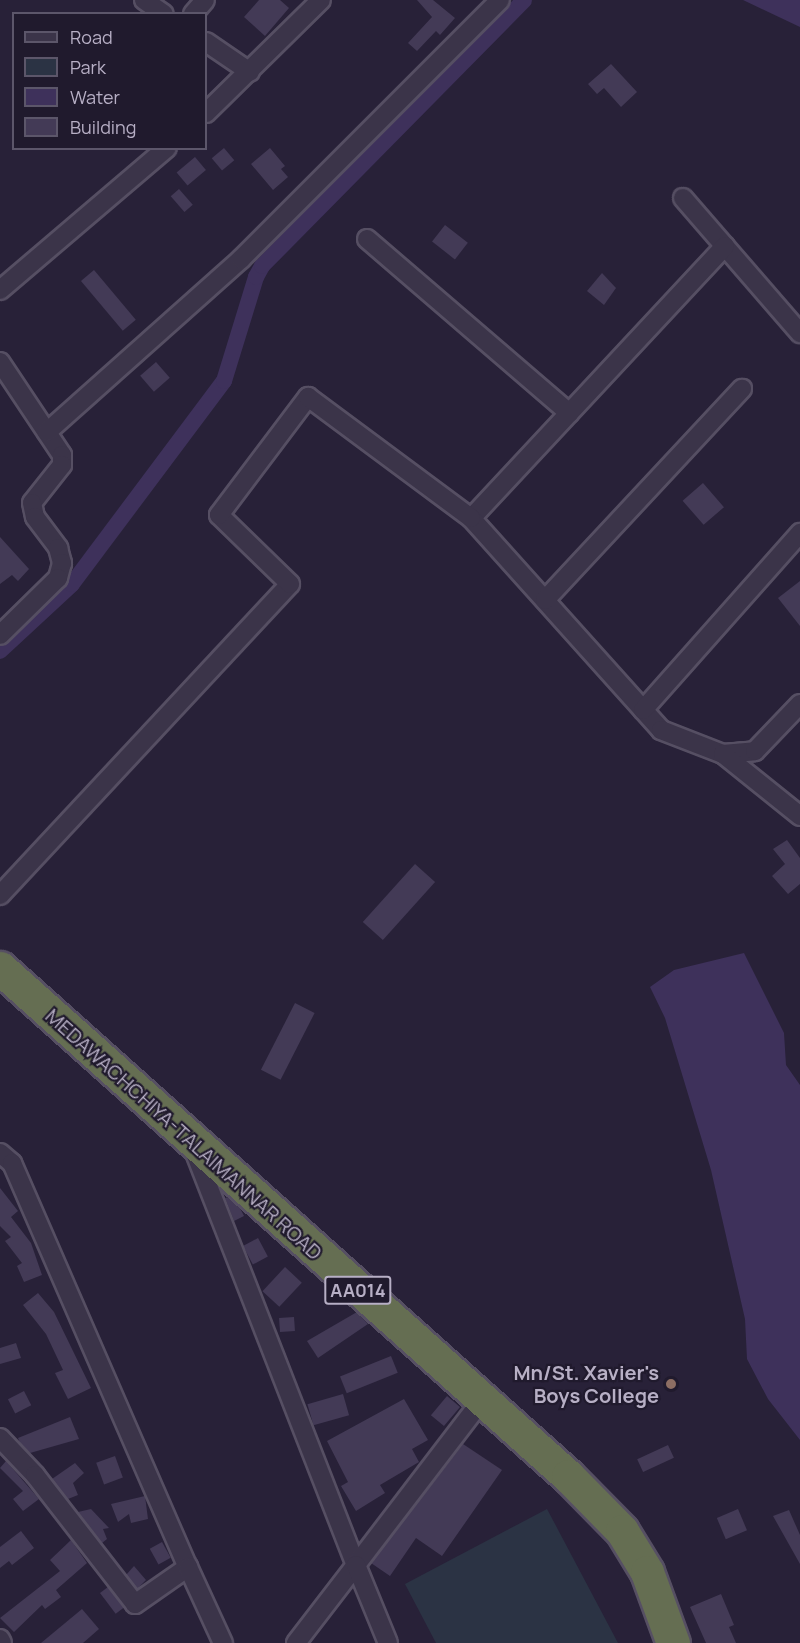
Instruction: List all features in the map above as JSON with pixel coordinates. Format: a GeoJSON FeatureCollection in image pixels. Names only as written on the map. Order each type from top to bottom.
{"type":"FeatureCollection","features":[{"type":"Feature","properties":{"kind":"highway","name":"MEDAWACHCHIYA-TALAIMANNAR ROAD"},"geometry":{"type":"LineString","coordinates":[[0,968],[191,1142],[483,1399],[622,1531],[647,1572],[673,1643]]}},
{"type":"Feature","properties":{"kind":"street"},"geometry":{"type":"LineString","coordinates":[[144,0],[161,12]]}},
{"type":"Feature","properties":{"kind":"street"},"geometry":{"type":"LineString","coordinates":[[195,12],[205,0]]}},
{"type":"Feature","properties":{"kind":"street"},"geometry":{"type":"LineString","coordinates":[[207,112],[321,0]]}},
{"type":"Feature","properties":{"kind":"street"},"geometry":{"type":"LineString","coordinates":[[46,432],[241,259],[500,0]]}},
{"type":"Feature","properties":{"kind":"street"},"geometry":{"type":"LineString","coordinates":[[207,43],[250,72]]}},
{"type":"Feature","properties":{"kind":"street"},"geometry":{"type":"LineString","coordinates":[[0,290],[165,150]]}},
{"type":"Feature","properties":{"kind":"street"},"geometry":{"type":"LineString","coordinates":[[683,198],[800,333]]}},
{"type":"Feature","properties":{"kind":"street"},"geometry":{"type":"LineString","coordinates":[[368,239],[569,413]]}},
{"type":"Feature","properties":{"kind":"street"},"geometry":{"type":"LineString","coordinates":[[471,518],[725,246]]}},
{"type":"Feature","properties":{"kind":"street"},"geometry":{"type":"LineString","coordinates":[[0,362],[62,455],[62,465],[32,503],[35,517],[58,548],[62,563],[58,578],[0,635]]}},
{"type":"Feature","properties":{"kind":"street"},"geometry":{"type":"LineString","coordinates":[[544,600],[742,389]]}},
{"type":"Feature","properties":{"kind":"street"},"geometry":{"type":"LineString","coordinates":[[0,895],[290,584],[219,515],[308,397],[471,518],[661,730],[723,754],[800,816]]}},
{"type":"Feature","properties":{"kind":"street"},"geometry":{"type":"LineString","coordinates":[[643,710],[800,533]]}},
{"type":"Feature","properties":{"kind":"street"},"geometry":{"type":"LineString","coordinates":[[723,754],[755,751],[800,704]]}},
{"type":"Feature","properties":{"kind":"street"},"geometry":{"type":"LineString","coordinates":[[191,1142],[388,1643]]}},
{"type":"Feature","properties":{"kind":"street"},"geometry":{"type":"LineString","coordinates":[[0,1153],[12,1163],[223,1643]]}},
{"type":"Feature","properties":{"kind":"street"},"geometry":{"type":"LineString","coordinates":[[296,1643],[483,1399]]}},
{"type":"Feature","properties":{"kind":"street"},"geometry":{"type":"LineString","coordinates":[[0,1438],[35,1475],[135,1604],[188,1567]]}},
{"type":"Feature","properties":{"kind":"green space"},"geometry":{"type":"Polygon","coordinates":[[[547,1509],[618,1643],[436,1643],[405,1584],[547,1509]]]}},
{"type":"Feature","properties":{"kind":"water"},"geometry":{"type":"Polygon","coordinates":[[[743,0],[800,0],[800,27],[743,0]]]}},
{"type":"Feature","properties":{"kind":"water"},"geometry":{"type":"Polygon","coordinates":[[[744,953],[784,1033],[786,1065],[800,1085],[800,1440],[768,1399],[747,1359],[745,1319],[711,1170],[665,1018],[650,987],[674,970],[744,953]]]}},
{"type":"Feature","properties":{"kind":"building"},"geometry":{"type":"Polygon","coordinates":[[[259,0],[280,0],[289,8],[265,36],[244,17],[259,0]]]}},
{"type":"Feature","properties":{"kind":"building"},"geometry":{"type":"Polygon","coordinates":[[[417,0],[433,0],[455,18],[440,35],[436,31],[417,51],[408,43],[432,17],[417,0]]]}},
{"type":"Feature","properties":{"kind":"building"},"geometry":{"type":"Polygon","coordinates":[[[611,64],[637,92],[621,107],[604,88],[597,94],[588,84],[611,64]]]}},
{"type":"Feature","properties":{"kind":"building"},"geometry":{"type":"Polygon","coordinates":[[[224,148],[234,160],[222,171],[212,158],[224,148]]]}},
{"type":"Feature","properties":{"kind":"building"},"geometry":{"type":"Polygon","coordinates":[[[270,148],[285,166],[281,169],[288,177],[273,190],[251,164],[270,148]]]}},
{"type":"Feature","properties":{"kind":"building"},"geometry":{"type":"Polygon","coordinates":[[[195,157],[206,170],[188,185],[177,172],[195,157]]]}},
{"type":"Feature","properties":{"kind":"building"},"geometry":{"type":"Polygon","coordinates":[[[179,189],[193,205],[184,212],[171,196],[179,189]]]}},
{"type":"Feature","properties":{"kind":"building"},"geometry":{"type":"Polygon","coordinates":[[[445,225],[468,243],[455,259],[432,242],[445,225]]]}},
{"type":"Feature","properties":{"kind":"building"},"geometry":{"type":"Polygon","coordinates":[[[94,270],[136,320],[123,331],[81,281],[94,270]]]}},
{"type":"Feature","properties":{"kind":"building"},"geometry":{"type":"Polygon","coordinates":[[[602,273],[616,288],[604,305],[587,291],[602,273]]]}},
{"type":"Feature","properties":{"kind":"building"},"geometry":{"type":"Polygon","coordinates":[[[156,362],[170,378],[154,392],[140,376],[156,362]]]}},
{"type":"Feature","properties":{"kind":"building"},"geometry":{"type":"Polygon","coordinates":[[[703,483],[724,507],[704,525],[683,501],[703,483]]]}},
{"type":"Feature","properties":{"kind":"building"},"geometry":{"type":"Polygon","coordinates":[[[0,537],[29,569],[18,581],[12,575],[0,584],[0,537]]]}},
{"type":"Feature","properties":{"kind":"building"},"geometry":{"type":"Polygon","coordinates":[[[800,581],[800,626],[778,598],[800,581]]]}},
{"type":"Feature","properties":{"kind":"building"},"geometry":{"type":"Polygon","coordinates":[[[787,840],[800,858],[800,884],[788,894],[772,876],[785,864],[773,849],[787,840]]]}},
{"type":"Feature","properties":{"kind":"building"},"geometry":{"type":"Polygon","coordinates":[[[415,864],[435,882],[383,940],[363,922],[415,864]]]}},
{"type":"Feature","properties":{"kind":"building"},"geometry":{"type":"Polygon","coordinates":[[[295,1003],[315,1013],[281,1080],[261,1070],[295,1003]]]}},
{"type":"Feature","properties":{"kind":"building"},"geometry":{"type":"Polygon","coordinates":[[[0,1188],[18,1211],[11,1217],[31,1243],[42,1275],[24,1282],[17,1266],[22,1263],[5,1241],[11,1237],[0,1226],[0,1188]]]}},
{"type":"Feature","properties":{"kind":"building"},"geometry":{"type":"Polygon","coordinates":[[[228,1197],[240,1208],[244,1216],[234,1221],[225,1198],[228,1197]]]}},
{"type":"Feature","properties":{"kind":"building"},"geometry":{"type":"Polygon","coordinates":[[[258,1238],[268,1257],[253,1265],[243,1246],[258,1238]]]}},
{"type":"Feature","properties":{"kind":"building"},"geometry":{"type":"Polygon","coordinates":[[[285,1267],[302,1283],[279,1307],[262,1291],[285,1267]]]}},
{"type":"Feature","properties":{"kind":"building"},"geometry":{"type":"Polygon","coordinates":[[[38,1293],[54,1312],[91,1388],[68,1399],[55,1373],[63,1370],[46,1334],[23,1305],[38,1293]]]}},
{"type":"Feature","properties":{"kind":"building"},"geometry":{"type":"Polygon","coordinates":[[[357,1312],[368,1324],[318,1358],[307,1341],[357,1312]]]}},
{"type":"Feature","properties":{"kind":"building"},"geometry":{"type":"Polygon","coordinates":[[[294,1317],[295,1331],[280,1332],[279,1318],[294,1317]]]}},
{"type":"Feature","properties":{"kind":"building"},"geometry":{"type":"Polygon","coordinates":[[[16,1343],[21,1358],[0,1364],[0,1348],[16,1343]]]}},
{"type":"Feature","properties":{"kind":"building"},"geometry":{"type":"Polygon","coordinates":[[[391,1356],[398,1373],[347,1393],[340,1377],[391,1356]]]}},
{"type":"Feature","properties":{"kind":"building"},"geometry":{"type":"Polygon","coordinates":[[[24,1391],[31,1405],[15,1413],[8,1399],[24,1391]]]}},
{"type":"Feature","properties":{"kind":"building"},"geometry":{"type":"Polygon","coordinates":[[[343,1394],[349,1415],[313,1425],[307,1404],[343,1394]]]}},
{"type":"Feature","properties":{"kind":"building"},"geometry":{"type":"Polygon","coordinates":[[[447,1396],[460,1407],[444,1426],[431,1415],[447,1396]]]}},
{"type":"Feature","properties":{"kind":"building"},"geometry":{"type":"Polygon","coordinates":[[[404,1399],[428,1440],[412,1449],[419,1462],[380,1485],[385,1493],[356,1511],[341,1486],[348,1482],[327,1441],[404,1399]]]}},
{"type":"Feature","properties":{"kind":"building"},"geometry":{"type":"Polygon","coordinates":[[[70,1417],[79,1439],[30,1453],[20,1443],[18,1438],[70,1417]]]}},
{"type":"Feature","properties":{"kind":"building"},"geometry":{"type":"Polygon","coordinates":[[[463,1444],[502,1470],[442,1556],[416,1538],[390,1576],[371,1563],[463,1444]]]}},
{"type":"Feature","properties":{"kind":"building"},"geometry":{"type":"Polygon","coordinates":[[[668,1445],[674,1458],[643,1472],[637,1459],[668,1445]]]}},
{"type":"Feature","properties":{"kind":"building"},"geometry":{"type":"Polygon","coordinates":[[[115,1456],[123,1478],[104,1484],[96,1463],[115,1456]]]}},
{"type":"Feature","properties":{"kind":"building"},"geometry":{"type":"Polygon","coordinates":[[[6,1461],[39,1499],[23,1511],[13,1499],[23,1491],[0,1468],[6,1461]]]}},
{"type":"Feature","properties":{"kind":"building"},"geometry":{"type":"Polygon","coordinates":[[[75,1463],[84,1473],[73,1483],[78,1495],[68,1499],[52,1479],[75,1463]]]}},
{"type":"Feature","properties":{"kind":"building"},"geometry":{"type":"Polygon","coordinates":[[[145,1496],[148,1519],[131,1523],[129,1514],[118,1522],[111,1504],[145,1496]]]}},
{"type":"Feature","properties":{"kind":"building"},"geometry":{"type":"Polygon","coordinates":[[[91,1509],[109,1528],[103,1529],[107,1539],[102,1543],[78,1512],[91,1509]]]}},
{"type":"Feature","properties":{"kind":"building"},"geometry":{"type":"Polygon","coordinates":[[[738,1509],[747,1530],[726,1539],[717,1518],[738,1509]]]}},
{"type":"Feature","properties":{"kind":"building"},"geometry":{"type":"Polygon","coordinates":[[[789,1510],[800,1535],[800,1564],[773,1516],[789,1510]]]}},
{"type":"Feature","properties":{"kind":"building"},"geometry":{"type":"Polygon","coordinates":[[[21,1531],[34,1548],[12,1565],[9,1561],[0,1568],[0,1547],[21,1531]]]}},
{"type":"Feature","properties":{"kind":"building"},"geometry":{"type":"Polygon","coordinates":[[[71,1540],[87,1563],[56,1590],[61,1597],[45,1609],[42,1605],[14,1632],[0,1618],[60,1571],[50,1560],[71,1540]]]}},
{"type":"Feature","properties":{"kind":"building"},"geometry":{"type":"Polygon","coordinates":[[[162,1542],[171,1558],[158,1565],[150,1549],[162,1542]]]}},
{"type":"Feature","properties":{"kind":"building"},"geometry":{"type":"Polygon","coordinates":[[[134,1566],[146,1580],[137,1589],[126,1575],[134,1566]]]}},
{"type":"Feature","properties":{"kind":"building"},"geometry":{"type":"Polygon","coordinates":[[[108,1587],[124,1608],[116,1614],[100,1593],[108,1587]]]}},
{"type":"Feature","properties":{"kind":"building"},"geometry":{"type":"Polygon","coordinates":[[[721,1594],[734,1625],[729,1627],[736,1643],[706,1643],[690,1607],[721,1594]]]}},
{"type":"Feature","properties":{"kind":"building"},"geometry":{"type":"Polygon","coordinates":[[[82,1609],[99,1629],[83,1643],[41,1643],[82,1609]]]}},
{"type":"Feature","properties":{"kind":"waterway"},"geometry":{"type":"LineString","coordinates":[[0,651],[72,584],[224,381],[256,277],[262,266],[524,0]]}},
{"type":"Feature","properties":{"kind":"place","name":"Mn/St. Xavier's Boys College"},"geometry":{"type":"Point","coordinates":[671,1384]}}]}
